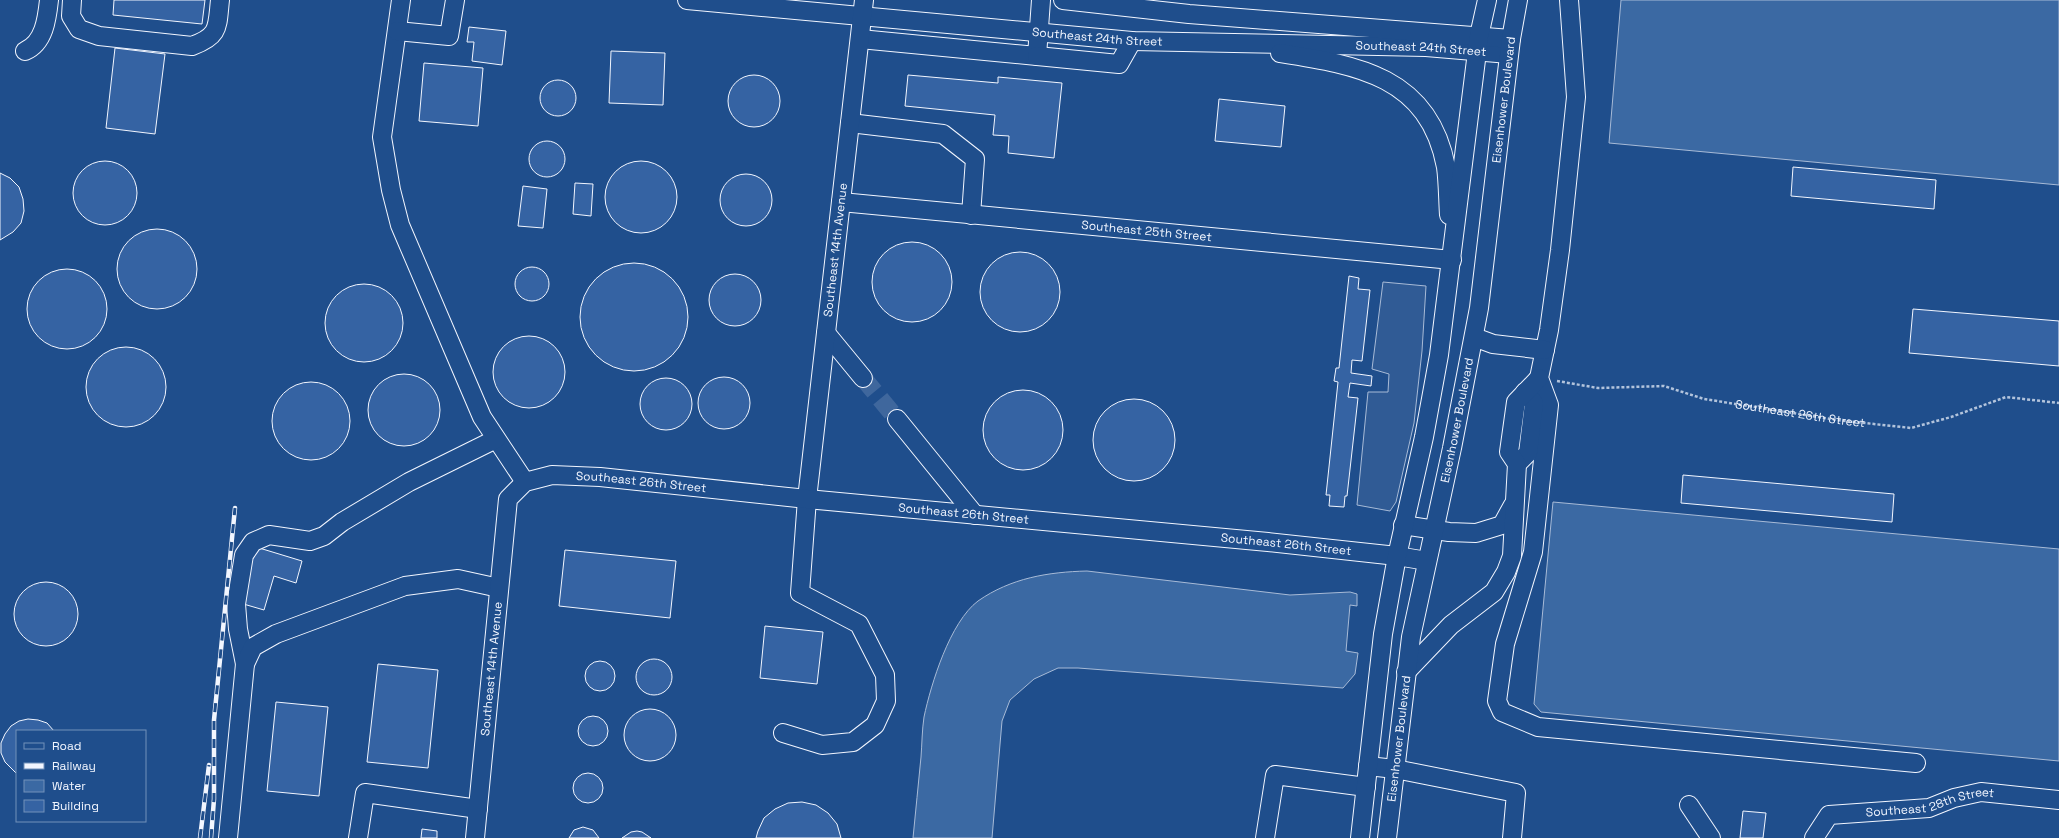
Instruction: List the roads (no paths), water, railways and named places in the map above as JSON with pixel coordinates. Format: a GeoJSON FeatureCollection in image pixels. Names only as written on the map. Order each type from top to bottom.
{"type":"FeatureCollection","features":[{"type":"Feature","properties":{"kind":"street"},"geometry":{"type":"LineString","coordinates":[[25,51],[33,48],[40,39],[48,0]]}},
{"type":"Feature","properties":{"kind":"street"},"geometry":{"type":"LineString","coordinates":[[72,0],[71,16],[79,29],[99,36],[192,46],[206,41],[216,30],[220,0]]}},
{"type":"Feature","properties":{"kind":"street"},"geometry":{"type":"LineString","coordinates":[[401,0],[382,137],[391,190],[400,225],[482,418],[525,482]]}},
{"type":"Feature","properties":{"kind":"street","name":"Southeast 24th Street"},"geometry":{"type":"LineString","coordinates":[[687,0],[863,8],[1038,32],[1132,41],[1418,47],[1478,44]]}},
{"type":"Feature","properties":{"kind":"street"},"geometry":{"type":"LineString","coordinates":[[1037,56],[1041,0]]}},
{"type":"Feature","properties":{"kind":"street","name":"Southeast 24th Street"},"geometry":{"type":"LineString","coordinates":[[1063,0],[1510,47]]}},
{"type":"Feature","properties":{"kind":"street"},"geometry":{"type":"LineString","coordinates":[[1360,838],[1383,634],[1396,556],[1424,436],[1432,392],[1452,260],[1478,44],[1487,0]]}},
{"type":"Feature","properties":{"kind":"street","name":"Eisenhower Boulevard"},"geometry":{"type":"LineString","coordinates":[[1387,838],[1406,672],[1427,561],[1474,337],[1488,239],[1510,47],[1518,0]]}},
{"type":"Feature","properties":{"kind":"street"},"geometry":{"type":"LineString","coordinates":[[1569,0],[1576,97],[1560,250],[1545,350],[1539,378],[1549,405],[1534,544],[1505,644],[1497,701],[1502,712],[1538,727],[1916,763]]}},
{"type":"Feature","properties":{"kind":"street"},"geometry":{"type":"LineString","coordinates":[[397,31],[450,36],[454,4]]}},
{"type":"Feature","properties":{"kind":"street","name":"Southeast 14th Avenue"},"geometry":{"type":"LineString","coordinates":[[783,733],[822,745],[853,742],[875,725],[886,701],[884,675],[859,624],[800,593],[807,499],[863,8]]}},
{"type":"Feature","properties":{"kind":"street"},"geometry":{"type":"LineString","coordinates":[[860,39],[1119,64],[1132,41]]}},
{"type":"Feature","properties":{"kind":"street"},"geometry":{"type":"LineString","coordinates":[[1213,42],[1326,60],[1359,68],[1382,77],[1406,93],[1423,111],[1437,135],[1446,167],[1452,260]]}},
{"type":"Feature","properties":{"kind":"street"},"geometry":{"type":"LineString","coordinates":[[850,123],[943,134],[975,159],[972,215]]}},
{"type":"Feature","properties":{"kind":"street","name":"Southeast 25th Street"},"geometry":{"type":"LineString","coordinates":[[841,202],[1452,260]]}},
{"type":"Feature","properties":{"kind":"street"},"geometry":{"type":"LineString","coordinates":[[826,333],[863,378]]}},
{"type":"Feature","properties":{"kind":"street"},"geometry":{"type":"LineString","coordinates":[[1474,337],[1493,344],[1545,350]]}},
{"type":"Feature","properties":{"kind":"street"},"geometry":{"type":"LineString","coordinates":[[1406,672],[1451,625],[1494,592],[1506,572],[1512,556],[1517,464],[1528,453],[1534,403],[1525,392],[1539,378]]}},
{"type":"Feature","properties":{"kind":"street"},"geometry":{"type":"LineString","coordinates":[[897,419],[975,515]]}},
{"type":"Feature","properties":{"kind":"street"},"geometry":{"type":"LineString","coordinates":[[228,838],[245,664],[238,629],[236,604],[244,555],[253,542],[269,535],[310,541],[324,536],[342,522],[409,482],[496,439]]}},
{"type":"Feature","properties":{"kind":"street","name":"Southeast 26th Street"},"geometry":{"type":"LineString","coordinates":[[525,482],[552,475],[600,478],[1396,556],[1427,561]]}},
{"type":"Feature","properties":{"kind":"street","name":"Southeast 14th Avenue"},"geometry":{"type":"LineString","coordinates":[[475,838],[508,499],[525,482]]}},
{"type":"Feature","properties":{"kind":"street"},"geometry":{"type":"LineString","coordinates":[[1403,525],[1434,530],[1476,533],[1502,525],[1516,500]]}},
{"type":"Feature","properties":{"kind":"street"},"geometry":{"type":"LineString","coordinates":[[245,664],[253,647],[276,634],[405,586],[458,579],[499,588]]}},
{"type":"Feature","properties":{"kind":"street"},"geometry":{"type":"LineString","coordinates":[[1368,766],[1395,769],[1516,793],[1512,838]]}},
{"type":"Feature","properties":{"kind":"street"},"geometry":{"type":"LineString","coordinates":[[1266,838],[1275,775],[1366,787]]}},
{"type":"Feature","properties":{"kind":"street","name":"Southeast 28th Street"},"geometry":{"type":"LineString","coordinates":[[1814,838],[1829,815],[1929,808],[1954,798],[1981,792],[2059,800]]}},
{"type":"Feature","properties":{"kind":"street"},"geometry":{"type":"LineString","coordinates":[[358,838],[365,793],[478,809]]}},
{"type":"Feature","properties":{"kind":"street"},"geometry":{"type":"LineString","coordinates":[[1689,805],[1711,838]]}},
{"type":"Feature","properties":{"kind":"water"},"geometry":{"type":"Polygon","coordinates":[[[1621,0],[2059,0],[2059,185],[1609,143],[1621,0]]]}},
{"type":"Feature","properties":{"kind":"water"},"geometry":{"type":"Polygon","coordinates":[[[1553,502],[2059,549],[2059,761],[1541,712],[1534,704],[1553,502]]]}},
{"type":"Feature","properties":{"kind":"water"},"geometry":{"type":"Polygon","coordinates":[[[1087,571],[1290,595],[1350,592],[1357,594],[1357,606],[1350,605],[1346,651],[1358,653],[1355,674],[1343,688],[1078,668],[1058,668],[1034,679],[1010,700],[1002,721],[992,838],[913,838],[924,717],[931,688],[943,654],[959,623],[978,601],[1003,587],[1044,575],[1087,571]]]}},
{"type":"Feature","properties":{"kind":"tunnel"},"geometry":{"type":"LineString","coordinates":[[863,378],[897,419]]}},
{"type":"Feature","properties":{"kind":"railway"},"geometry":{"type":"LineString","coordinates":[[211,838],[214,799],[214,720],[235,508]]}},
{"type":"Feature","properties":{"kind":"railway"},"geometry":{"type":"LineString","coordinates":[[200,838],[209,765]]}}]}
